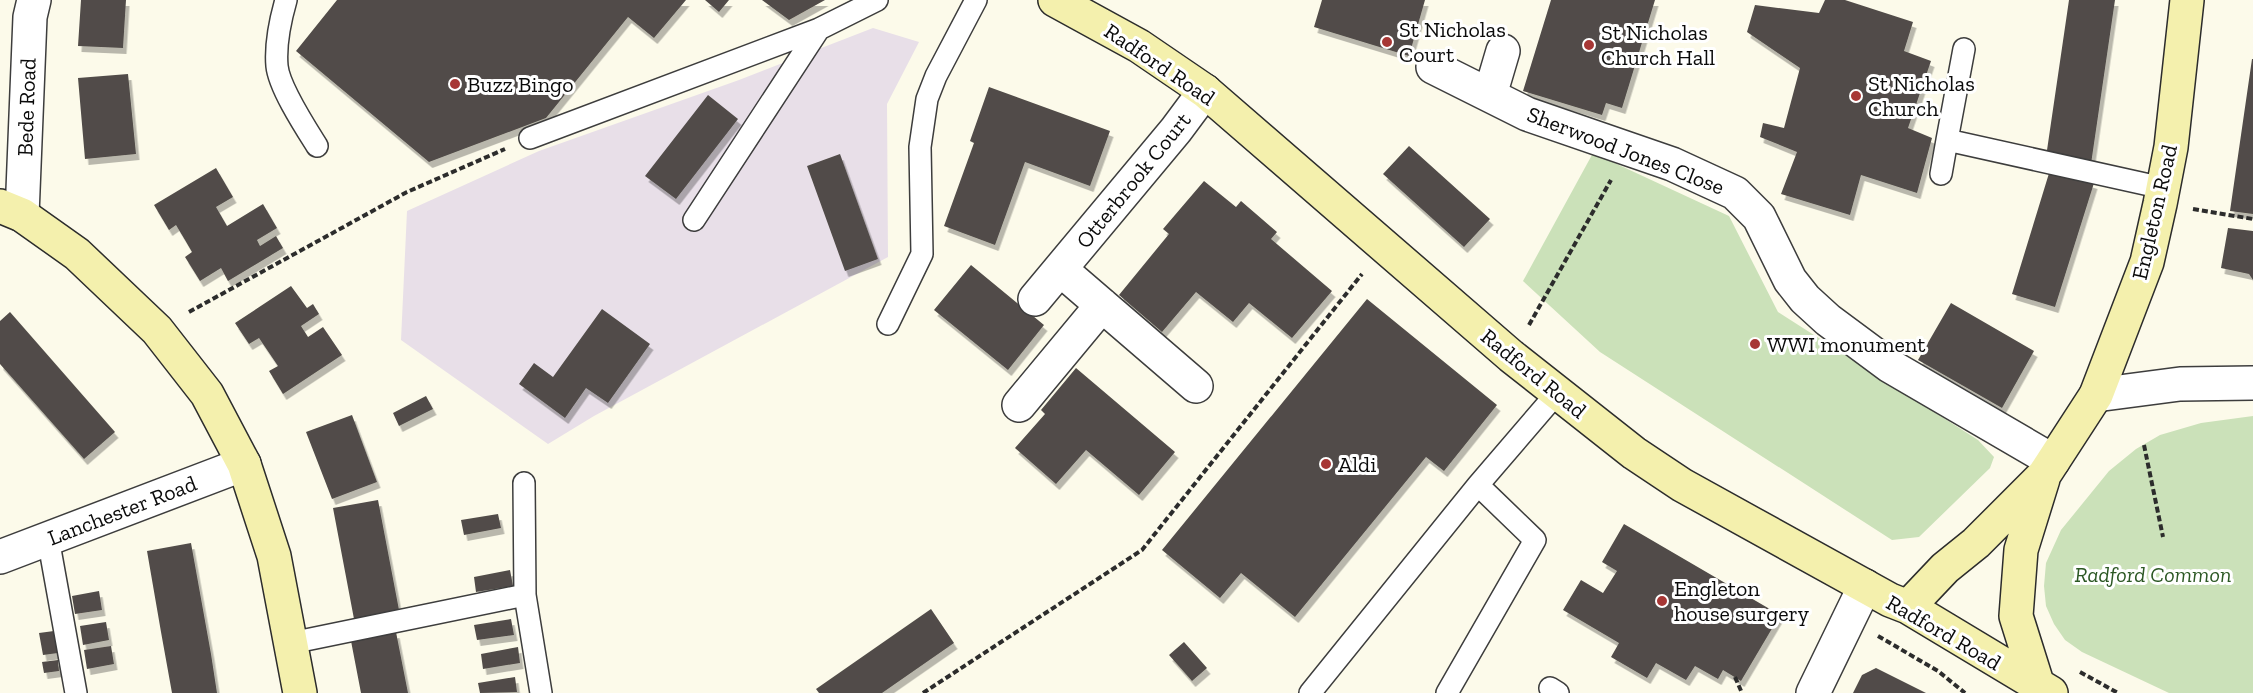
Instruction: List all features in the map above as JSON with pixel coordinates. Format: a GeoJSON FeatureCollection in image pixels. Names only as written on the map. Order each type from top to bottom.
{"type":"FeatureCollection","features":[{"type":"Feature","properties":{"kind":"main road","name":"Radford Road"},"geometry":{"type":"LineString","coordinates":[[1055,0],[1139,45],[1205,91],[1511,356],[1634,453],[1682,486],[1890,600],[1908,607],[2031,686]]}},
{"type":"Feature","properties":{"kind":"main road","name":"Engleton Road"},"geometry":{"type":"LineString","coordinates":[[1908,607],[1945,568],[1976,543],[2049,468],[2096,395],[2147,262],[2171,147],[2187,0]]}},
{"type":"Feature","properties":{"kind":"main road"},"geometry":{"type":"LineString","coordinates":[[11,210],[77,254],[157,330],[207,394],[244,464],[274,556],[300,693]]}},
{"type":"Feature","properties":{"kind":"main road","name":"Engleton Road"},"geometry":{"type":"LineString","coordinates":[[2031,686],[2016,616],[2021,550],[2049,468]]}},
{"type":"Feature","properties":{"kind":"street","name":"Bede Road"},"geometry":{"type":"LineString","coordinates":[[11,210],[30,17],[34,0]]}},
{"type":"Feature","properties":{"kind":"street"},"geometry":{"type":"LineString","coordinates":[[1490,95],[1503,51]]}},
{"type":"Feature","properties":{"kind":"street","name":"Sherwood Jones Close"},"geometry":{"type":"LineString","coordinates":[[1433,67],[1527,114],[1672,164],[1735,193],[1759,217],[1790,280],[1805,299],[1828,320],[1890,366],[2049,468]]}},
{"type":"Feature","properties":{"kind":"street","name":"Otterbrook Court"},"geometry":{"type":"LineString","coordinates":[[1035,298],[1176,130],[1205,91]]}},
{"type":"Feature","properties":{"kind":"street","name":"Otterbrook Court"},"geometry":{"type":"LineString","coordinates":[[1060,269],[1196,386]]}},
{"type":"Feature","properties":{"kind":"street"},"geometry":{"type":"LineString","coordinates":[[1019,405],[1102,305]]}},
{"type":"Feature","properties":{"kind":"street"},"geometry":{"type":"LineString","coordinates":[[2096,395],[2180,384],[2253,383]]}},
{"type":"Feature","properties":{"kind":"street","name":"Lanchester Road"},"geometry":{"type":"LineString","coordinates":[[0,557],[244,464]]}},
{"type":"Feature","properties":{"kind":"street"},"geometry":{"type":"LineString","coordinates":[[1813,693],[1865,586]]}},
{"type":"Feature","properties":{"kind":"lane"},"geometry":{"type":"LineString","coordinates":[[286,0],[279,27],[277,68],[292,105],[317,146]]}},
{"type":"Feature","properties":{"kind":"lane"},"geometry":{"type":"LineString","coordinates":[[530,138],[819,29],[877,0]]}},
{"type":"Feature","properties":{"kind":"lane"},"geometry":{"type":"LineString","coordinates":[[888,324],[922,254],[920,147],[927,99],[936,76],[976,0]]}},
{"type":"Feature","properties":{"kind":"lane"},"geometry":{"type":"LineString","coordinates":[[694,220],[819,29]]}},
{"type":"Feature","properties":{"kind":"lane"},"geometry":{"type":"LineString","coordinates":[[1941,174],[1964,49]]}},
{"type":"Feature","properties":{"kind":"lane"},"geometry":{"type":"LineString","coordinates":[[1947,140],[2162,196]]}},
{"type":"Feature","properties":{"kind":"lane"},"geometry":{"type":"LineString","coordinates":[[1310,693],[1478,486],[1557,393]]}},
{"type":"Feature","properties":{"kind":"lane"},"geometry":{"type":"LineString","coordinates":[[524,483],[525,595],[541,693]]}},
{"type":"Feature","properties":{"kind":"lane"},"geometry":{"type":"LineString","coordinates":[[1447,693],[1535,540],[1478,486]]}},
{"type":"Feature","properties":{"kind":"lane"},"geometry":{"type":"LineString","coordinates":[[48,538],[76,693]]}},
{"type":"Feature","properties":{"kind":"lane"},"geometry":{"type":"LineString","coordinates":[[291,643],[525,595]]}},
{"type":"Feature","properties":{"kind":"path"},"geometry":{"type":"LineString","coordinates":[[157,330],[407,192],[530,138]]}},
{"type":"Feature","properties":{"kind":"path"},"geometry":{"type":"LineString","coordinates":[[1526,331],[1613,177]]}},
{"type":"Feature","properties":{"kind":"path"},"geometry":{"type":"LineString","coordinates":[[2162,196],[2253,219]]}},
{"type":"Feature","properties":{"kind":"path"},"geometry":{"type":"LineString","coordinates":[[923,693],[1142,550],[1384,246]]}},
{"type":"Feature","properties":{"kind":"path"},"geometry":{"type":"LineString","coordinates":[[2144,445],[2163,537]]}},
{"type":"Feature","properties":{"kind":"path"},"geometry":{"type":"LineString","coordinates":[[1735,677],[1742,693]]}},
{"type":"Feature","properties":{"kind":"shaded area"},"geometry":{"type":"Polygon","coordinates":[[[873,28],[919,42],[887,104],[888,257],[594,416],[548,444],[401,340],[407,211],[539,151],[739,80],[873,28]]]}},
{"type":"Feature","properties":{"kind":"green space"},"geometry":{"type":"Polygon","coordinates":[[[1593,153],[1729,216],[1778,312],[1978,440],[1994,457],[1990,468],[1919,537],[1892,540],[1600,352],[1523,281],[1593,153]]]}},
{"type":"Feature","properties":{"kind":"green space","name":"Radford Common"},"geometry":{"type":"Polygon","coordinates":[[[2253,416],[2253,693],[2169,693],[2082,652],[2065,640],[2046,606],[2044,586],[2046,563],[2061,530],[2109,471],[2136,449],[2160,435],[2201,423],[2253,416]]]}},
{"type":"Feature","properties":{"kind":"building"},"geometry":{"type":"Polygon","coordinates":[[[81,0],[126,0],[123,48],[78,46],[81,0]]]}},
{"type":"Feature","properties":{"kind":"building","name":"Buzz Bingo"},"geometry":{"type":"Polygon","coordinates":[[[337,0],[686,0],[654,38],[628,17],[546,118],[429,162],[296,51],[337,0]]]}},
{"type":"Feature","properties":{"kind":"building"},"geometry":{"type":"Polygon","coordinates":[[[705,0],[729,0],[719,12],[705,0]]]}},
{"type":"Feature","properties":{"kind":"building"},"geometry":{"type":"Polygon","coordinates":[[[762,0],[825,0],[789,20],[762,0]]]}},
{"type":"Feature","properties":{"kind":"building","name":"St Nicholas Court"},"geometry":{"type":"Polygon","coordinates":[[[1322,0],[1425,0],[1409,56],[1314,27],[1322,0]]]}},
{"type":"Feature","properties":{"kind":"building","name":"St Nicholas Church Hall"},"geometry":{"type":"Polygon","coordinates":[[[1551,0],[1655,0],[1622,108],[1606,103],[1602,115],[1523,91],[1551,0]]]}},
{"type":"Feature","properties":{"kind":"building","name":"St Nicholas Church"},"geometry":{"type":"Polygon","coordinates":[[[1825,0],[1845,0],[1913,22],[1904,51],[1931,61],[1908,128],[1932,138],[1917,193],[1861,175],[1850,215],[1781,194],[1797,152],[1760,137],[1763,123],[1784,128],[1800,68],[1747,32],[1755,5],[1819,13],[1825,0]]]}},
{"type":"Feature","properties":{"kind":"building"},"geometry":{"type":"Polygon","coordinates":[[[2069,0],[2115,0],[2091,164],[2046,157],[2069,0]]]}},
{"type":"Feature","properties":{"kind":"building"},"geometry":{"type":"Polygon","coordinates":[[[2253,59],[2253,214],[2230,211],[2253,59]]]}},
{"type":"Feature","properties":{"kind":"building"},"geometry":{"type":"Polygon","coordinates":[[[128,74],[136,154],[85,159],[78,78],[128,74]]]}},
{"type":"Feature","properties":{"kind":"building"},"geometry":{"type":"Polygon","coordinates":[[[989,87],[1110,131],[1090,186],[1025,162],[995,245],[944,226],[974,143],[970,141],[989,87]]]}},
{"type":"Feature","properties":{"kind":"building"},"geometry":{"type":"Polygon","coordinates":[[[708,95],[738,119],[676,199],[645,176],[708,95]]]}},
{"type":"Feature","properties":{"kind":"building"},"geometry":{"type":"Polygon","coordinates":[[[1409,146],[1490,219],[1464,247],[1383,174],[1409,146]]]}},
{"type":"Feature","properties":{"kind":"building"},"geometry":{"type":"Polygon","coordinates":[[[840,154],[878,259],[845,271],[807,166],[840,154]]]}},
{"type":"Feature","properties":{"kind":"building"},"geometry":{"type":"Polygon","coordinates":[[[216,168],[233,197],[216,207],[227,226],[263,204],[277,228],[257,240],[260,246],[276,236],[283,248],[228,281],[221,268],[200,281],[185,257],[192,252],[176,225],[169,230],[154,205],[216,168]]]}},
{"type":"Feature","properties":{"kind":"building"},"geometry":{"type":"Polygon","coordinates":[[[2050,170],[2094,183],[2055,307],[2012,294],[2050,170]]]}},
{"type":"Feature","properties":{"kind":"building"},"geometry":{"type":"Polygon","coordinates":[[[1204,181],[1236,207],[1241,201],[1277,232],[1271,239],[1332,291],[1292,338],[1249,303],[1233,322],[1196,292],[1162,332],[1119,295],[1169,234],[1163,229],[1204,181]]]}},
{"type":"Feature","properties":{"kind":"building"},"geometry":{"type":"Polygon","coordinates":[[[2228,228],[2253,231],[2253,280],[2249,274],[2221,268],[2228,228]]]}},
{"type":"Feature","properties":{"kind":"building"},"geometry":{"type":"Polygon","coordinates":[[[971,265],[1044,325],[1008,370],[934,310],[971,265]]]}},
{"type":"Feature","properties":{"kind":"building"},"geometry":{"type":"Polygon","coordinates":[[[291,286],[307,308],[313,304],[319,314],[301,326],[308,337],[323,327],[342,355],[283,394],[269,371],[278,366],[259,338],[249,344],[235,323],[291,286]]]}},
{"type":"Feature","properties":{"kind":"building","name":"Aldi"},"geometry":{"type":"Polygon","coordinates":[[[1367,299],[1497,405],[1444,471],[1426,457],[1295,617],[1241,573],[1220,598],[1162,550],[1367,299]]]}},
{"type":"Feature","properties":{"kind":"building"},"geometry":{"type":"Polygon","coordinates":[[[1951,303],[2034,351],[2002,408],[1918,360],[1951,303]]]}},
{"type":"Feature","properties":{"kind":"building"},"geometry":{"type":"Polygon","coordinates":[[[602,309],[650,344],[608,403],[586,388],[565,418],[519,384],[534,363],[553,377],[602,309]]]}},
{"type":"Feature","properties":{"kind":"building"},"geometry":{"type":"Polygon","coordinates":[[[10,312],[115,432],[84,459],[0,364],[0,321],[10,312]]]}},
{"type":"Feature","properties":{"kind":"building"},"geometry":{"type":"Polygon","coordinates":[[[1076,368],[1175,452],[1139,495],[1086,450],[1056,484],[1015,448],[1045,414],[1041,410],[1076,368]]]}},
{"type":"Feature","properties":{"kind":"building"},"geometry":{"type":"Polygon","coordinates":[[[426,396],[433,409],[399,426],[393,413],[426,396]]]}},
{"type":"Feature","properties":{"kind":"building"},"geometry":{"type":"Polygon","coordinates":[[[352,415],[377,482],[332,499],[306,432],[352,415]]]}},
{"type":"Feature","properties":{"kind":"building"},"geometry":{"type":"Polygon","coordinates":[[[378,500],[399,610],[354,619],[333,508],[378,500]]]}},
{"type":"Feature","properties":{"kind":"building"},"geometry":{"type":"Polygon","coordinates":[[[498,514],[501,528],[464,535],[461,520],[498,514]]]}},
{"type":"Feature","properties":{"kind":"building","name":"Engleton house surgery"},"geometry":{"type":"Polygon","coordinates":[[[1624,524],[1780,615],[1741,681],[1723,670],[1718,679],[1695,666],[1686,680],[1656,663],[1647,678],[1611,657],[1619,643],[1563,610],[1581,580],[1603,593],[1617,571],[1602,562],[1624,524]]]}},
{"type":"Feature","properties":{"kind":"building"},"geometry":{"type":"Polygon","coordinates":[[[191,543],[217,693],[172,693],[161,632],[147,551],[191,543]]]}},
{"type":"Feature","properties":{"kind":"building"},"geometry":{"type":"Polygon","coordinates":[[[510,570],[513,586],[476,592],[474,577],[510,570]]]}},
{"type":"Feature","properties":{"kind":"building"},"geometry":{"type":"Polygon","coordinates":[[[99,591],[102,610],[75,614],[72,596],[99,591]]]}},
{"type":"Feature","properties":{"kind":"building"},"geometry":{"type":"Polygon","coordinates":[[[931,609],[954,643],[882,693],[819,693],[816,689],[931,609]]]}},
{"type":"Feature","properties":{"kind":"building"},"geometry":{"type":"Polygon","coordinates":[[[511,619],[514,635],[477,640],[474,625],[511,619]]]}},
{"type":"Feature","properties":{"kind":"building"},"geometry":{"type":"Polygon","coordinates":[[[106,622],[109,640],[83,645],[80,626],[106,622]]]}},
{"type":"Feature","properties":{"kind":"building"},"geometry":{"type":"Polygon","coordinates":[[[54,631],[58,653],[43,655],[39,633],[54,631]]]}},
{"type":"Feature","properties":{"kind":"building"},"geometry":{"type":"Polygon","coordinates":[[[396,632],[408,693],[361,693],[351,641],[396,632]]]}},
{"type":"Feature","properties":{"kind":"building"},"geometry":{"type":"Polygon","coordinates":[[[1184,642],[1207,668],[1192,681],[1169,655],[1184,642]]]}},
{"type":"Feature","properties":{"kind":"building"},"geometry":{"type":"Polygon","coordinates":[[[111,646],[114,664],[87,669],[84,650],[111,646]]]}},
{"type":"Feature","properties":{"kind":"building"},"geometry":{"type":"Polygon","coordinates":[[[518,647],[520,663],[483,669],[481,654],[518,647]]]}},
{"type":"Feature","properties":{"kind":"building"},"geometry":{"type":"Polygon","coordinates":[[[58,660],[59,671],[44,673],[42,662],[58,660]]]}},
{"type":"Feature","properties":{"kind":"building"},"geometry":{"type":"Polygon","coordinates":[[[1876,668],[1926,693],[1853,693],[1862,675],[1876,668]]]}},
{"type":"Feature","properties":{"kind":"building"},"geometry":{"type":"Polygon","coordinates":[[[515,677],[517,692],[480,693],[478,683],[515,677]]]}},
{"type":"Feature","properties":{"kind":"place","name":"St Nicholas Court"},"geometry":{"type":"Point","coordinates":[1387,42]}},
{"type":"Feature","properties":{"kind":"place","name":"St Nicholas Church Hall"},"geometry":{"type":"Point","coordinates":[1589,45]}},
{"type":"Feature","properties":{"kind":"place","name":"Buzz Bingo"},"geometry":{"type":"Point","coordinates":[455,84]}},
{"type":"Feature","properties":{"kind":"place","name":"St Nicholas Church"},"geometry":{"type":"Point","coordinates":[1856,96]}},
{"type":"Feature","properties":{"kind":"place","name":"WWI monument"},"geometry":{"type":"Point","coordinates":[1755,344]}},
{"type":"Feature","properties":{"kind":"place","name":"Aldi"},"geometry":{"type":"Point","coordinates":[1326,464]}},
{"type":"Feature","properties":{"kind":"place","name":"Engleton house surgery"},"geometry":{"type":"Point","coordinates":[1662,601]}}]}
